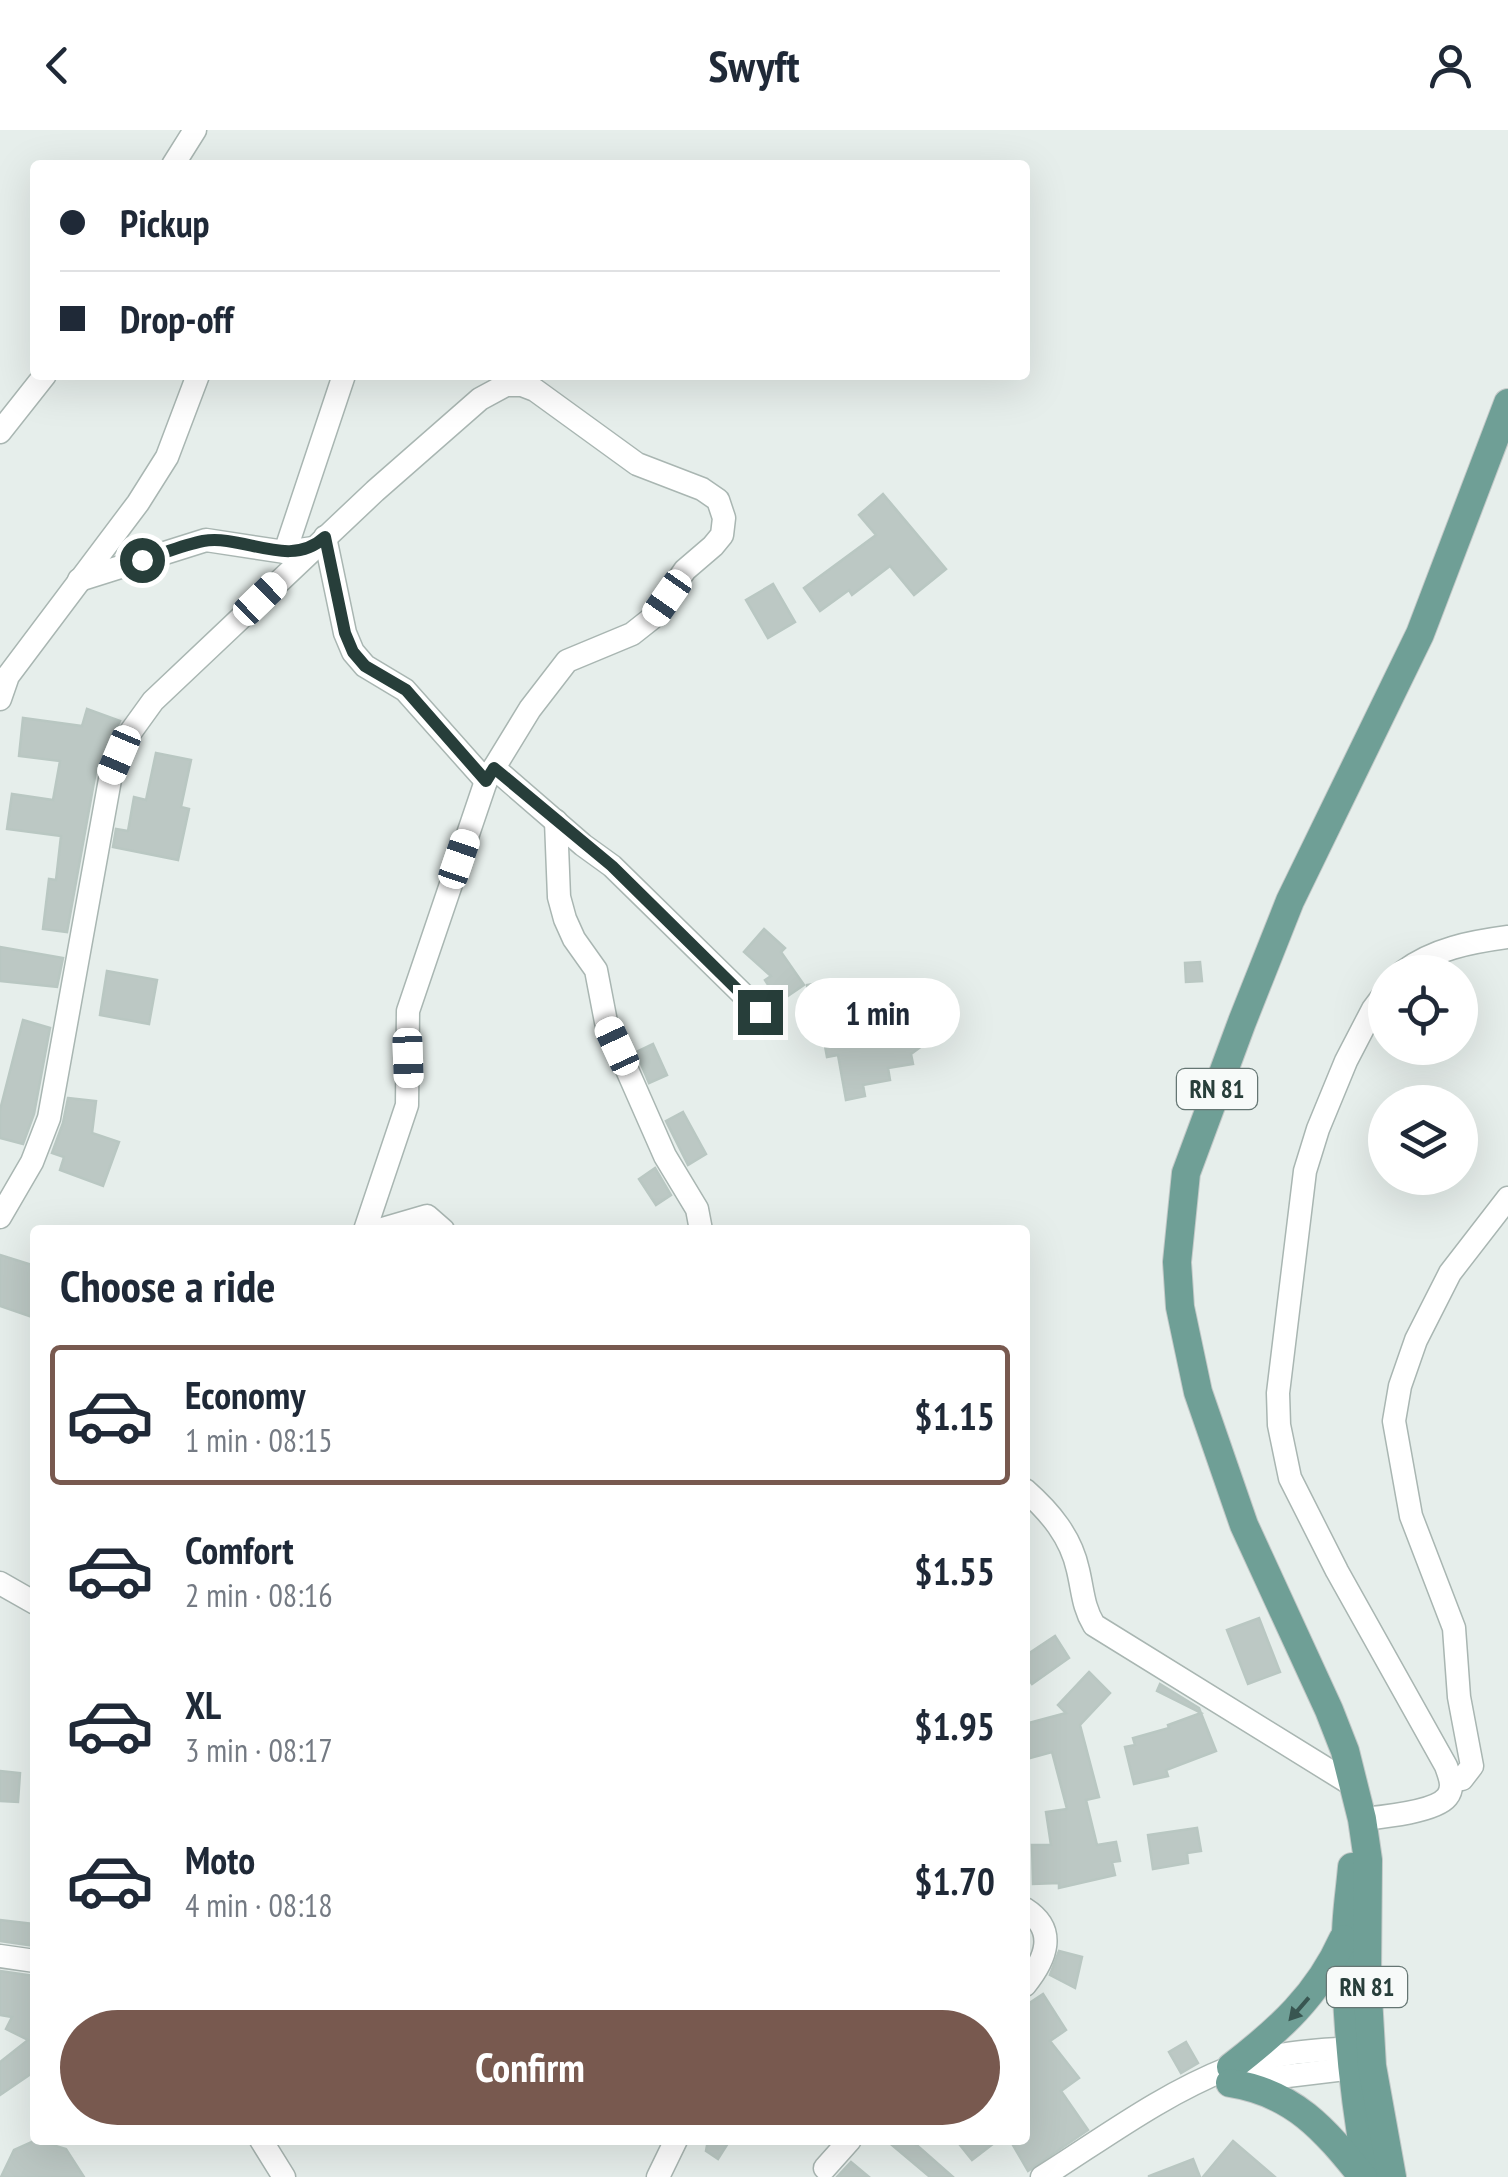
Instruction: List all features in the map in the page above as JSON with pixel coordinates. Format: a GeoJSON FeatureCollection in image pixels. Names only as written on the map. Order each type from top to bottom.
{"type":"FeatureCollection","features":[{"type":"Feature","properties":{"kind":"main road","name":"RN 81"},"geometry":{"type":"LineString","coordinates":[[1392,2177],[1361,2057],[1368,1860],[1345,1750],[1244,1525],[1198,1392],[1180,1308],[1176,1262],[1186,1173],[1290,901],[1420,634],[1508,403]]}},
{"type":"Feature","properties":{"kind":"main road","name":"RN 81"},"geometry":{"type":"LineString","coordinates":[[1356,1800],[1346,1933],[1361,2057],[1366,2177]]}},
{"type":"Feature","properties":{"kind":"main road"},"geometry":{"type":"LineString","coordinates":[[1346,1933],[1334,1960],[1299,2011],[1231,2075],[1295,2106],[1366,2177]]}},
{"type":"Feature","properties":{"kind":"street"},"geometry":{"type":"LineString","coordinates":[[175,160],[194,130]]}},
{"type":"Feature","properties":{"kind":"street"},"geometry":{"type":"LineString","coordinates":[[0,432],[42,380]]}},
{"type":"Feature","properties":{"kind":"street"},"geometry":{"type":"LineString","coordinates":[[0,699],[8,676],[138,503],[167,457],[196,380]]}},
{"type":"Feature","properties":{"kind":"street"},"geometry":{"type":"LineString","coordinates":[[285,552],[342,380]]}},
{"type":"Feature","properties":{"kind":"street"},"geometry":{"type":"LineString","coordinates":[[0,1217],[32,1162],[49,1118],[111,774],[127,737],[153,700],[319,542],[505,380],[535,390],[637,464],[702,489],[718,500],[724,518],[722,535],[684,570],[651,619],[632,634],[567,661],[554,674],[490,775],[408,1011],[407,1105],[367,1225]]}},
{"type":"Feature","properties":{"kind":"street"},"geometry":{"type":"LineString","coordinates":[[79,580],[206,540],[285,552],[319,542]]}},
{"type":"Feature","properties":{"kind":"street"},"geometry":{"type":"LineString","coordinates":[[319,542],[345,633],[353,652],[365,666],[406,690],[490,775],[612,866],[760,1012]]}},
{"type":"Feature","properties":{"kind":"street"},"geometry":{"type":"LineString","coordinates":[[556,822],[565,920],[596,970],[606,1022],[666,1156],[697,1209],[700,1225]]}},
{"type":"Feature","properties":{"kind":"street"},"geometry":{"type":"LineString","coordinates":[[1432,955],[1508,937]]}},
{"type":"Feature","properties":{"kind":"street"},"geometry":{"type":"LineString","coordinates":[[1030,1494],[1066,1535],[1086,1610],[1094,1625],[1356,1800],[1405,1814],[1445,1800],[1451,1780],[1302,1503],[1290,1478],[1279,1425],[1280,1378],[1306,1171],[1318,1129],[1368,1018]]}},
{"type":"Feature","properties":{"kind":"street"},"geometry":{"type":"LineString","coordinates":[[1451,1780],[1462,1779],[1472,1766],[1459,1697],[1454,1628],[1411,1516],[1394,1421],[1400,1386],[1416,1340],[1450,1273],[1508,1198]]}},
{"type":"Feature","properties":{"kind":"street"},"geometry":{"type":"LineString","coordinates":[[396,1225],[427,1216],[437,1225]]}},
{"type":"Feature","properties":{"kind":"street"},"geometry":{"type":"LineString","coordinates":[[0,1583],[30,1600]]}},
{"type":"Feature","properties":{"kind":"street"},"geometry":{"type":"LineString","coordinates":[[1030,1914],[1048,1937],[1041,1962],[1030,1978]]}},
{"type":"Feature","properties":{"kind":"street"},"geometry":{"type":"LineString","coordinates":[[0,1956],[30,1960]]}},
{"type":"Feature","properties":{"kind":"street"},"geometry":{"type":"LineString","coordinates":[[1042,2177],[1168,2096],[1200,2083],[1273,2058],[1361,2057]]}},
{"type":"Feature","properties":{"kind":"street"},"geometry":{"type":"LineString","coordinates":[[264,2145],[284,2177]]}},
{"type":"Feature","properties":{"kind":"street"},"geometry":{"type":"LineString","coordinates":[[658,2177],[674,2145]]}},
{"type":"Feature","properties":{"kind":"street"},"geometry":{"type":"LineString","coordinates":[[825,2168],[846,2145]]}},
{"type":"Feature","properties":{"kind":"building"},"geometry":{"type":"Polygon","coordinates":[[[883,494],[946,569],[914,595],[890,566],[852,595],[849,590],[820,611],[804,588],[876,535],[859,515],[883,494]]]}},
{"type":"Feature","properties":{"kind":"building"},"geometry":{"type":"Polygon","coordinates":[[[773,584],[795,622],[768,638],[746,600],[773,584]]]}},
{"type":"Feature","properties":{"kind":"building"},"geometry":{"type":"Polygon","coordinates":[[[87,709],[120,721],[96,771],[67,932],[43,929],[49,879],[56,880],[61,836],[7,829],[12,794],[53,800],[60,761],[19,756],[23,718],[82,726],[87,709]]]}},
{"type":"Feature","properties":{"kind":"building"},"geometry":{"type":"Polygon","coordinates":[[[156,753],[191,760],[181,807],[189,809],[178,860],[113,847],[116,829],[128,831],[134,797],[146,800],[156,753]]]}},
{"type":"Feature","properties":{"kind":"building"},"geometry":{"type":"Polygon","coordinates":[[[764,929],[785,948],[781,952],[804,985],[779,1002],[765,980],[771,976],[744,952],[764,929]]]}},
{"type":"Feature","properties":{"kind":"building"},"geometry":{"type":"Polygon","coordinates":[[[0,947],[63,958],[57,987],[0,981],[0,947]]]}},
{"type":"Feature","properties":{"kind":"building"},"geometry":{"type":"Polygon","coordinates":[[[1200,962],[1202,981],[1186,982],[1185,963],[1200,962]]]}},
{"type":"Feature","properties":{"kind":"building"},"geometry":{"type":"Polygon","coordinates":[[[107,971],[157,980],[149,1024],[100,1015],[107,971]]]}},
{"type":"Feature","properties":{"kind":"building"},"geometry":{"type":"Polygon","coordinates":[[[832,981],[833,989],[859,985],[864,1019],[890,1013],[897,1046],[941,1015],[949,1026],[911,1054],[913,1064],[888,1068],[890,1080],[863,1085],[865,1096],[846,1100],[838,1055],[827,1057],[819,1013],[811,1014],[807,985],[832,981]]]}},
{"type":"Feature","properties":{"kind":"building"},"geometry":{"type":"Polygon","coordinates":[[[23,1020],[50,1028],[34,1114],[23,1144],[0,1138],[0,1110],[23,1020]]]}},
{"type":"Feature","properties":{"kind":"building"},"geometry":{"type":"Polygon","coordinates":[[[653,1044],[667,1075],[649,1083],[636,1052],[653,1044]]]}},
{"type":"Feature","properties":{"kind":"building"},"geometry":{"type":"Polygon","coordinates":[[[68,1098],[96,1101],[92,1133],[119,1142],[103,1186],[60,1170],[64,1157],[52,1153],[68,1098]]]}},
{"type":"Feature","properties":{"kind":"building"},"geometry":{"type":"Polygon","coordinates":[[[683,1112],[706,1154],[688,1165],[666,1121],[683,1112]]]}},
{"type":"Feature","properties":{"kind":"building"},"geometry":{"type":"Polygon","coordinates":[[[655,1168],[671,1195],[656,1205],[639,1179],[655,1168]]]}},
{"type":"Feature","properties":{"kind":"building"},"geometry":{"type":"Polygon","coordinates":[[[0,1255],[30,1264],[30,1316],[0,1306],[0,1255]]]}},
{"type":"Feature","properties":{"kind":"building"},"geometry":{"type":"Polygon","coordinates":[[[1259,1618],[1280,1672],[1248,1684],[1227,1630],[1259,1618]]]}},
{"type":"Feature","properties":{"kind":"building"},"geometry":{"type":"Polygon","coordinates":[[[1055,1636],[1069,1658],[1032,1684],[1030,1653],[1055,1636]]]}},
{"type":"Feature","properties":{"kind":"building"},"geometry":{"type":"Polygon","coordinates":[[[1089,1672],[1110,1693],[1080,1725],[1099,1797],[1086,1800],[1097,1845],[1116,1842],[1120,1861],[1112,1862],[1115,1875],[1059,1888],[1059,1883],[1033,1884],[1032,1845],[1051,1845],[1046,1812],[1067,1809],[1052,1752],[1030,1758],[1030,1723],[1066,1713],[1058,1705],[1089,1672]]]}},
{"type":"Feature","properties":{"kind":"building"},"geometry":{"type":"Polygon","coordinates":[[[1160,1684],[1199,1708],[1201,1713],[1157,1691],[1160,1684]]]}},
{"type":"Feature","properties":{"kind":"building"},"geometry":{"type":"Polygon","coordinates":[[[1201,1713],[1216,1751],[1166,1770],[1168,1776],[1134,1784],[1125,1747],[1135,1745],[1133,1738],[1169,1728],[1168,1725],[1201,1713]]]}},
{"type":"Feature","properties":{"kind":"building"},"geometry":{"type":"Polygon","coordinates":[[[0,1771],[20,1773],[18,1802],[0,1801],[0,1771]]]}},
{"type":"Feature","properties":{"kind":"building"},"geometry":{"type":"Polygon","coordinates":[[[1197,1828],[1201,1851],[1187,1853],[1188,1863],[1153,1869],[1148,1835],[1197,1828]]]}},
{"type":"Feature","properties":{"kind":"building"},"geometry":{"type":"Polygon","coordinates":[[[0,1920],[30,1923],[30,1945],[0,1941],[0,1920]]]}},
{"type":"Feature","properties":{"kind":"building"},"geometry":{"type":"Polygon","coordinates":[[[1059,1951],[1082,1957],[1075,1988],[1050,1975],[1059,1951]]]}},
{"type":"Feature","properties":{"kind":"building"},"geometry":{"type":"Polygon","coordinates":[[[0,1971],[30,1975],[30,2074],[0,2095],[0,2062],[28,2040],[6,2029],[12,2017],[0,2015],[0,1971]]]}},
{"type":"Feature","properties":{"kind":"building"},"geometry":{"type":"Polygon","coordinates":[[[1043,1994],[1066,2030],[1050,2041],[1079,2078],[1061,2091],[1088,2130],[1028,2171],[1013,2145],[1030,2145],[1030,2003],[1043,1994]]]}},
{"type":"Feature","properties":{"kind":"building"},"geometry":{"type":"Polygon","coordinates":[[[1186,2042],[1198,2063],[1181,2073],[1169,2052],[1186,2042]]]}},
{"type":"Feature","properties":{"kind":"building"},"geometry":{"type":"Polygon","coordinates":[[[1233,2141],[1275,2177],[1203,2177],[1233,2141]]]}},
{"type":"Feature","properties":{"kind":"building"},"geometry":{"type":"Polygon","coordinates":[[[30,2143],[66,2149],[84,2177],[1,2177],[14,2150],[30,2143]]]}},
{"type":"Feature","properties":{"kind":"building"},"geometry":{"type":"Polygon","coordinates":[[[707,2145],[727,2145],[718,2159],[706,2151],[707,2145]]]}},
{"type":"Feature","properties":{"kind":"building"},"geometry":{"type":"Polygon","coordinates":[[[892,2145],[917,2145],[953,2177],[930,2177],[892,2145]]]}},
{"type":"Feature","properties":{"kind":"building"},"geometry":{"type":"Polygon","coordinates":[[[960,2145],[992,2145],[972,2160],[960,2145]]]}},
{"type":"Feature","properties":{"kind":"building"},"geometry":{"type":"Polygon","coordinates":[[[1193,2159],[1200,2177],[1149,2177],[1149,2176],[1193,2159]]]}},
{"type":"Feature","properties":{"kind":"building"},"geometry":{"type":"Polygon","coordinates":[[[851,2162],[869,2177],[837,2177],[851,2162]]]}},
{"type":"Feature","properties":{"kind":"route"},"geometry":{"type":"LineString","coordinates":[[142,560],[206,540],[285,552],[313,548],[325,537],[345,633],[353,652],[365,666],[406,690],[486,781],[494,768],[612,866],[760,1012]]}}]}
